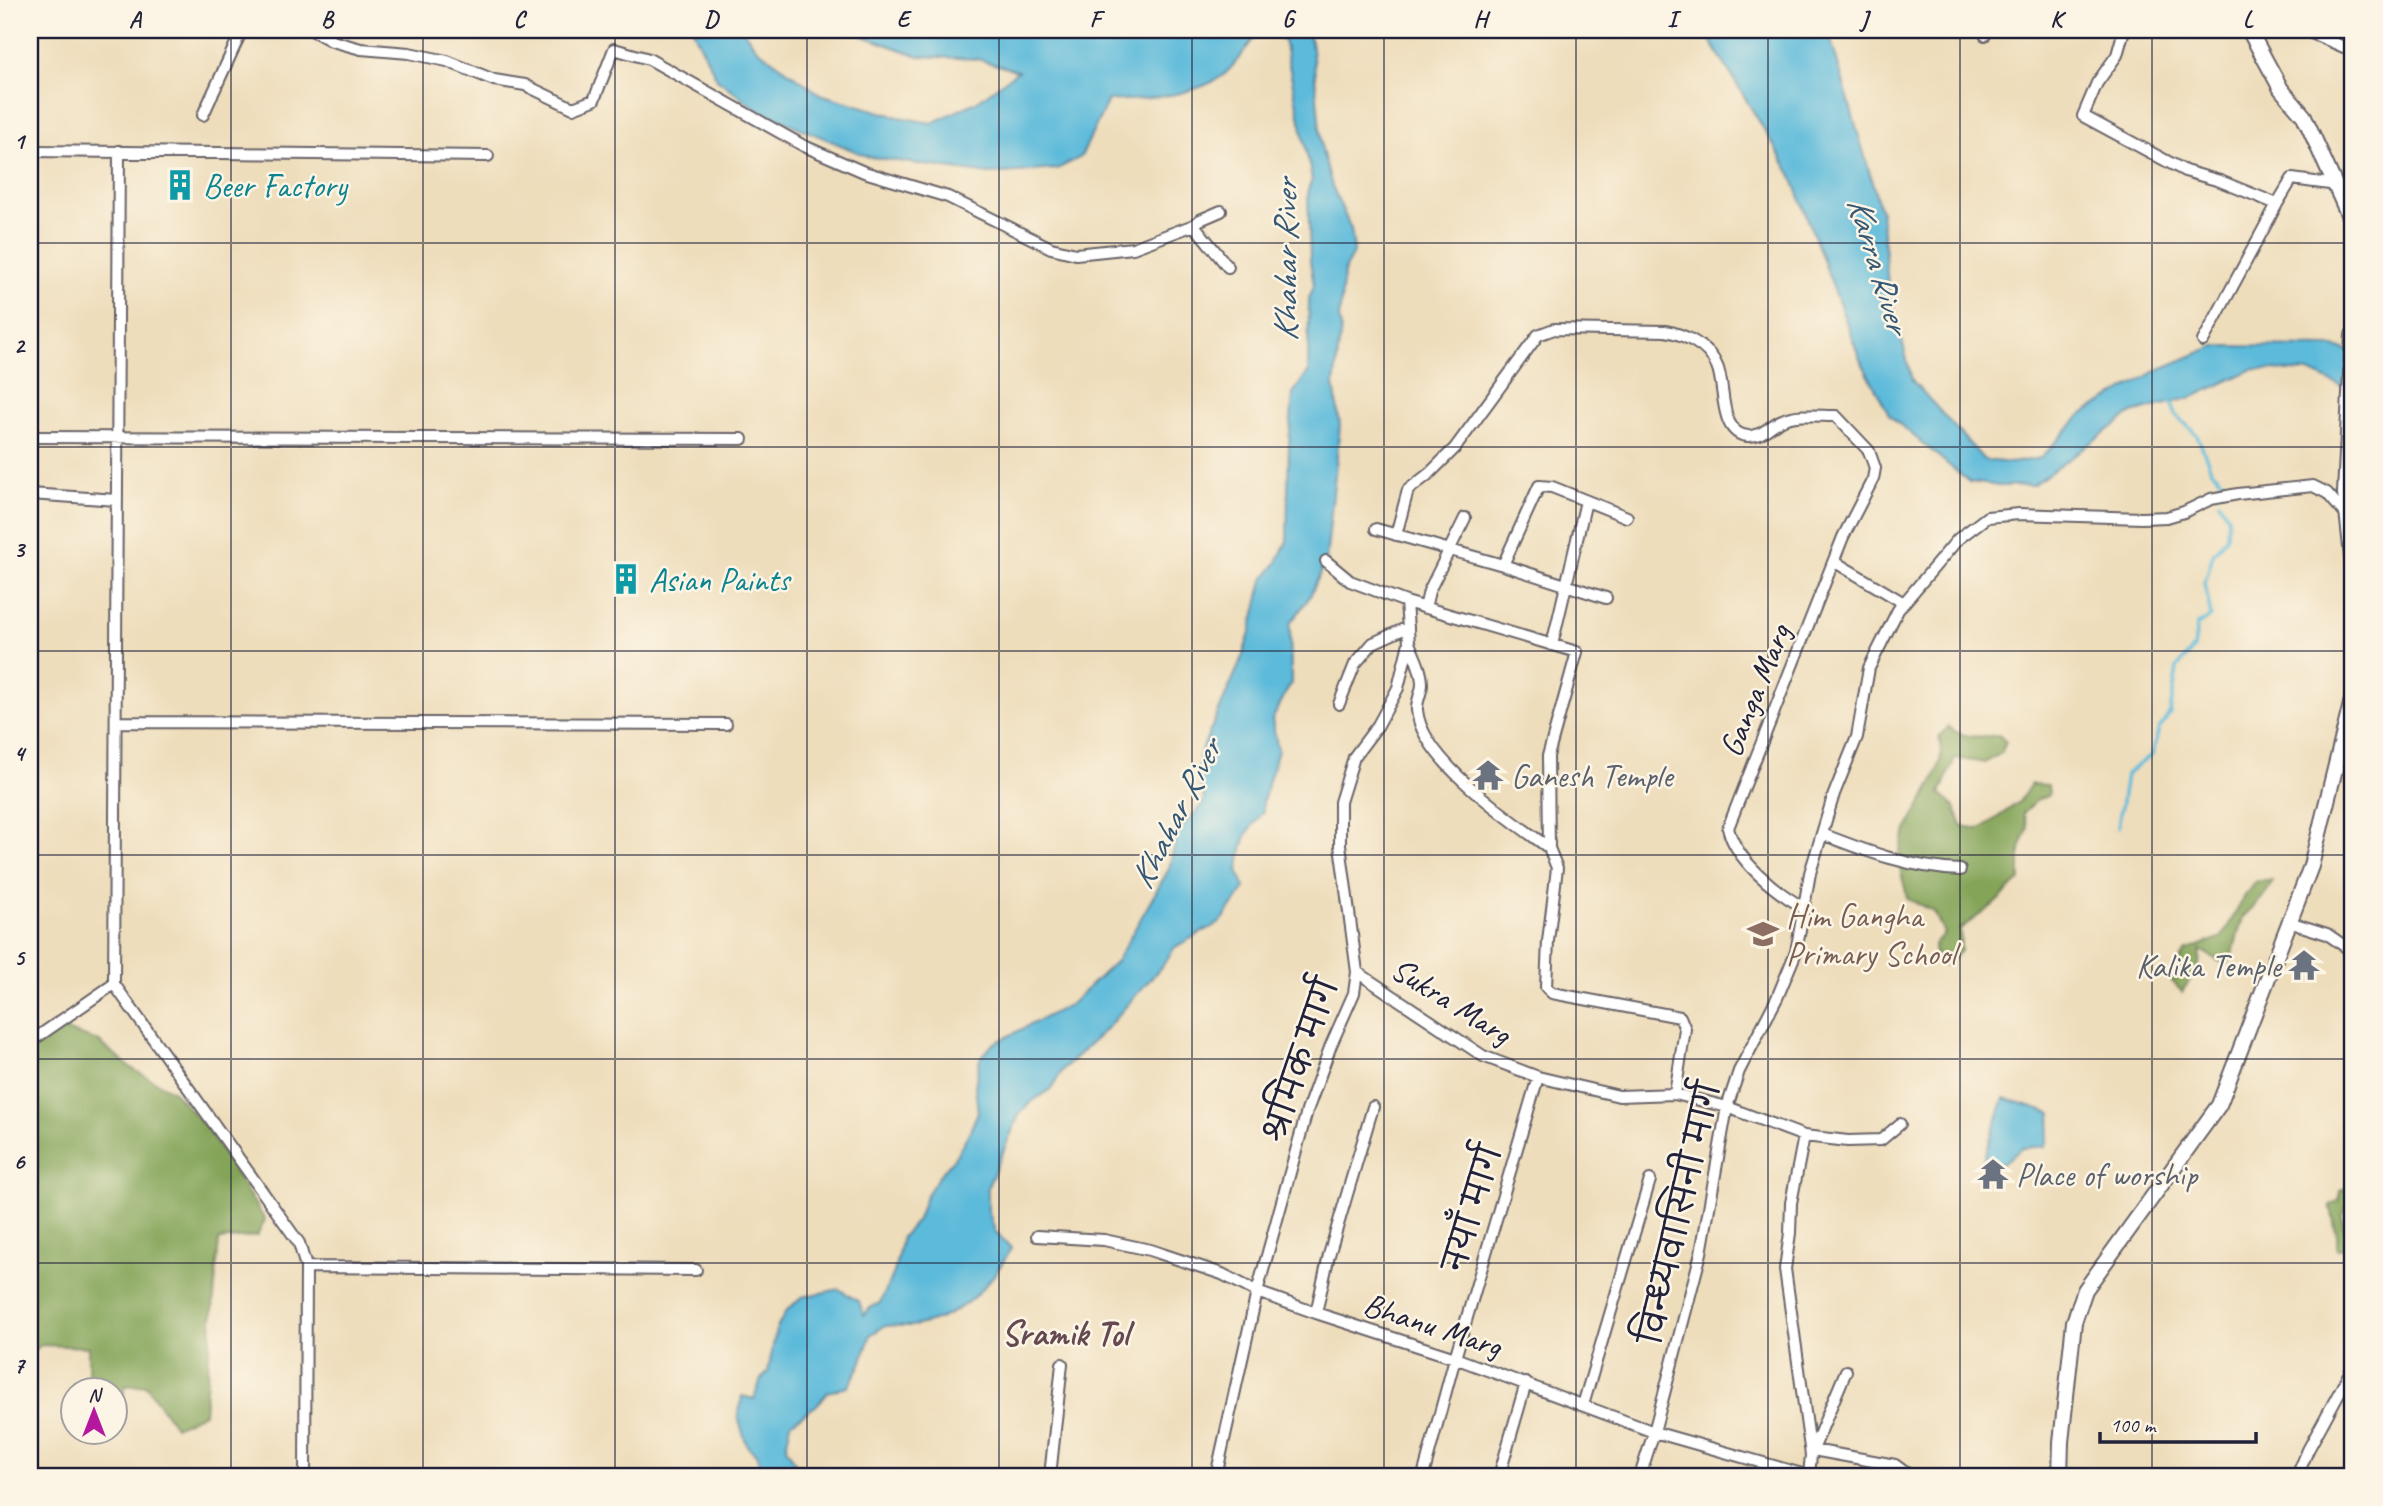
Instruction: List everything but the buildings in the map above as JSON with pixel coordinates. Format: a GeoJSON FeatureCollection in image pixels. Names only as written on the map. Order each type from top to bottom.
{"type":"FeatureCollection","features":[{"type":"Feature","properties":{"kind":"main road"},"geometry":{"type":"LineString","coordinates":[[2249,30],[2281,89],[2304,116],[2353,221]]}},
{"type":"Feature","properties":{"kind":"main road"},"geometry":{"type":"LineString","coordinates":[[2353,336],[2345,493],[2353,565]]}},
{"type":"Feature","properties":{"kind":"main road"},"geometry":{"type":"LineString","coordinates":[[2060,1476],[2074,1322],[2079,1305],[2085,1290],[2218,1105],[2311,866],[2353,696]]}},
{"type":"Feature","properties":{"kind":"street"},"geometry":{"type":"LineString","coordinates":[[203,115],[242,30]]}},
{"type":"Feature","properties":{"kind":"street"},"geometry":{"type":"LineString","coordinates":[[312,30],[332,41],[361,50],[409,53],[447,61],[494,80],[525,85],[573,108],[594,100],[614,50],[649,59],[804,146],[864,172],[948,197],[1051,248],[1076,254],[1132,248],[1194,225],[1220,211]]}},
{"type":"Feature","properties":{"kind":"street"},"geometry":{"type":"LineString","coordinates":[[2124,30],[2117,55],[2097,83],[2083,116],[2185,171],[2220,181],[2277,204]]}},
{"type":"Feature","properties":{"kind":"street"},"geometry":{"type":"LineString","coordinates":[[2309,32],[2353,51]]}},
{"type":"Feature","properties":{"kind":"street"},"geometry":{"type":"LineString","coordinates":[[30,151],[488,156]]}},
{"type":"Feature","properties":{"kind":"street"},"geometry":{"type":"LineString","coordinates":[[120,151],[114,984],[299,1243],[306,1267],[305,1476]]}},
{"type":"Feature","properties":{"kind":"street"},"geometry":{"type":"LineString","coordinates":[[2203,341],[2292,179],[2337,185]]}},
{"type":"Feature","properties":{"kind":"street"},"geometry":{"type":"LineString","coordinates":[[1194,225],[1228,267]]}},
{"type":"Feature","properties":{"kind":"street","name":"Ganga Marg"},"geometry":{"type":"LineString","coordinates":[[1396,535],[1408,490],[1455,448],[1538,335],[1554,329],[1628,329],[1680,333],[1704,349],[1717,365],[1727,419],[1735,431],[1746,436],[1755,435],[1782,420],[1806,415],[1836,416],[1869,451],[1875,468],[1873,480],[1843,537],[1728,828],[1731,842],[1742,856],[1784,897],[1804,908]]}},
{"type":"Feature","properties":{"kind":"street"},"geometry":{"type":"LineString","coordinates":[[30,437],[742,439]]}},
{"type":"Feature","properties":{"kind":"street"},"geometry":{"type":"LineString","coordinates":[[1503,565],[1539,486],[1552,487],[1627,517]]}},
{"type":"Feature","properties":{"kind":"street","name":"विन्ध्यवासिनी मार्ग"},"geometry":{"type":"LineString","coordinates":[[1640,1476],[1701,1253],[1727,1107],[1740,1071],[1777,998],[1796,952],[1810,873],[1834,794],[1857,737],[1869,668],[1898,610],[1958,538],[1987,517],[2019,514],[2166,517],[2211,499],[2313,486],[2327,493],[2346,515]]}},
{"type":"Feature","properties":{"kind":"street"},"geometry":{"type":"LineString","coordinates":[[30,495],[117,499]]}},
{"type":"Feature","properties":{"kind":"street"},"geometry":{"type":"LineString","coordinates":[[1552,645],[1586,501]]}},
{"type":"Feature","properties":{"kind":"street"},"geometry":{"type":"LineString","coordinates":[[1425,608],[1429,591],[1465,518]]}},
{"type":"Feature","properties":{"kind":"street"},"geometry":{"type":"LineString","coordinates":[[1376,529],[1606,598]]}},
{"type":"Feature","properties":{"kind":"street"},"geometry":{"type":"LineString","coordinates":[[1326,561],[1350,581],[1406,602],[1577,652],[1548,756],[1549,848],[1557,868],[1548,941],[1546,986],[1552,993],[1680,1017],[1685,1029],[1675,1094]]}},
{"type":"Feature","properties":{"kind":"street"},"geometry":{"type":"LineString","coordinates":[[1835,562],[1904,603]]}},
{"type":"Feature","properties":{"kind":"street","name":"श्रमिक मार्ग"},"geometry":{"type":"LineString","coordinates":[[1216,1476],[1257,1292],[1307,1111],[1354,993],[1357,972],[1340,845],[1340,802],[1354,757],[1378,725],[1398,688],[1409,643],[1406,602]]}},
{"type":"Feature","properties":{"kind":"street"},"geometry":{"type":"LineString","coordinates":[[1339,704],[1355,664],[1373,643],[1408,627]]}},
{"type":"Feature","properties":{"kind":"street"},"geometry":{"type":"LineString","coordinates":[[1409,643],[1422,684],[1417,710],[1435,750],[1450,769],[1549,848]]}},
{"type":"Feature","properties":{"kind":"street"},"geometry":{"type":"LineString","coordinates":[[116,722],[726,724]]}},
{"type":"Feature","properties":{"kind":"street"},"geometry":{"type":"LineString","coordinates":[[1822,835],[1883,857],[1930,869],[1960,870]]}},
{"type":"Feature","properties":{"kind":"street"},"geometry":{"type":"LineString","coordinates":[[2289,922],[2327,934],[2353,952]]}},
{"type":"Feature","properties":{"kind":"street","name":"Sukra Marg"},"geometry":{"type":"LineString","coordinates":[[1357,972],[1483,1056],[1538,1077],[1619,1096],[1675,1094],[1727,1107],[1804,1136],[1848,1141],[1881,1140],[1900,1124]]}},
{"type":"Feature","properties":{"kind":"street"},"geometry":{"type":"LineString","coordinates":[[30,1042],[114,984]]}},
{"type":"Feature","properties":{"kind":"street","name":"नयाँ मार्ग"},"geometry":{"type":"LineString","coordinates":[[1423,1476],[1538,1077]]}},
{"type":"Feature","properties":{"kind":"street"},"geometry":{"type":"LineString","coordinates":[[1316,1313],[1329,1255],[1373,1107]]}},
{"type":"Feature","properties":{"kind":"street"},"geometry":{"type":"LineString","coordinates":[[1804,1136],[1791,1203],[1790,1233],[1784,1269],[1812,1452]]}},
{"type":"Feature","properties":{"kind":"street"},"geometry":{"type":"LineString","coordinates":[[1583,1405],[1650,1180]]}},
{"type":"Feature","properties":{"kind":"street","name":"Bhanu Marg"},"geometry":{"type":"LineString","coordinates":[[1037,1236],[1104,1240],[1150,1250],[1222,1274],[1257,1292],[1526,1383],[1654,1432],[1809,1476]]}},
{"type":"Feature","properties":{"kind":"street"},"geometry":{"type":"LineString","coordinates":[[306,1267],[696,1270]]}},
{"type":"Feature","properties":{"kind":"street"},"geometry":{"type":"LineString","coordinates":[[1050,1476],[1062,1364]]}},
{"type":"Feature","properties":{"kind":"street"},"geometry":{"type":"LineString","coordinates":[[2297,1476],[2353,1367]]}},
{"type":"Feature","properties":{"kind":"street"},"geometry":{"type":"LineString","coordinates":[[1809,1476],[1812,1452],[1846,1371]]}},
{"type":"Feature","properties":{"kind":"street"},"geometry":{"type":"LineString","coordinates":[[1499,1476],[1526,1383]]}},
{"type":"Feature","properties":{"kind":"street"},"geometry":{"type":"LineString","coordinates":[[1812,1452],[1895,1465],[1910,1476]]}},
{"type":"Feature","properties":{"kind":"green space"},"geometry":{"type":"Polygon","coordinates":[[[1949,727],[1966,735],[1999,735],[2006,742],[2001,753],[1985,763],[1955,758],[1940,793],[1955,807],[1962,826],[1981,829],[2019,802],[2031,784],[2048,785],[2049,795],[2037,800],[2023,813],[2028,828],[2020,849],[2020,880],[1992,906],[1960,929],[1961,951],[1944,966],[1935,961],[1934,945],[1944,933],[1934,912],[1907,898],[1899,855],[1908,829],[1935,778],[1941,753],[1939,736],[1949,727]]]}},
{"type":"Feature","properties":{"kind":"green space"},"geometry":{"type":"Polygon","coordinates":[[[2257,881],[2273,881],[2265,895],[2243,917],[2233,952],[2226,965],[2200,950],[2199,966],[2182,992],[2168,977],[2186,951],[2222,937],[2247,892],[2257,881]]]}},
{"type":"Feature","properties":{"kind":"green space"},"geometry":{"type":"Polygon","coordinates":[[[59,1028],[98,1041],[131,1068],[174,1092],[206,1127],[265,1220],[257,1236],[219,1240],[204,1413],[175,1427],[146,1385],[130,1386],[130,1376],[88,1376],[88,1347],[41,1345],[30,1354],[30,1049],[59,1028]]]}},
{"type":"Feature","properties":{"kind":"green space"},"geometry":{"type":"Polygon","coordinates":[[[2353,1184],[2353,1205],[2347,1206],[2342,1215],[2346,1239],[2344,1249],[2337,1249],[2330,1205],[2339,1200],[2340,1191],[2353,1184]]]}},
{"type":"Feature","properties":{"kind":"water"},"geometry":{"type":"Polygon","coordinates":[[[693,30],[743,30],[757,49],[820,94],[898,117],[932,123],[976,102],[1018,71],[977,59],[919,56],[846,30],[937,30],[948,33],[959,30],[1305,30],[1311,41],[1322,150],[1332,186],[1351,229],[1354,250],[1344,272],[1339,320],[1341,328],[1334,385],[1340,425],[1326,561],[1309,598],[1290,624],[1291,683],[1272,720],[1278,750],[1263,801],[1263,811],[1246,835],[1242,849],[1238,870],[1245,888],[1221,922],[1175,947],[1163,965],[1103,1032],[1063,1069],[1052,1088],[1030,1103],[1019,1115],[988,1186],[988,1210],[995,1231],[1011,1248],[1003,1262],[984,1287],[948,1315],[914,1326],[886,1326],[871,1334],[861,1364],[848,1387],[828,1392],[817,1405],[791,1423],[786,1447],[803,1476],[764,1476],[756,1454],[747,1446],[738,1417],[742,1396],[754,1399],[761,1379],[768,1372],[776,1330],[786,1311],[802,1297],[839,1289],[859,1302],[864,1315],[880,1303],[894,1273],[902,1237],[918,1219],[925,1198],[955,1157],[978,1112],[975,1086],[980,1059],[993,1044],[1071,1004],[1117,960],[1169,869],[1177,835],[1188,819],[1200,809],[1204,800],[1199,775],[1200,754],[1240,663],[1263,580],[1276,564],[1287,541],[1293,393],[1308,373],[1309,298],[1314,286],[1310,261],[1308,190],[1312,180],[1284,40],[1272,34],[1255,37],[1228,71],[1203,86],[1154,98],[1108,100],[1081,157],[1057,169],[989,174],[869,157],[759,111],[717,79],[693,30]]]}},
{"type":"Feature","properties":{"kind":"water","name":"Karra River"},"geometry":{"type":"Polygon","coordinates":[[[1704,30],[1828,30],[1881,212],[1888,285],[1912,380],[1984,460],[2012,463],[2041,458],[2081,415],[2158,370],[2215,346],[2334,347],[2353,351],[2353,392],[2309,372],[2253,369],[2193,397],[2132,413],[2033,485],[2001,486],[1969,482],[1890,416],[1860,359],[1791,174],[1704,30]]]}},
{"type":"Feature","properties":{"kind":"water"},"geometry":{"type":"Polygon","coordinates":[[[2004,1098],[2052,1113],[2046,1146],[2022,1148],[2002,1164],[1983,1161],[2004,1098]]]}},
{"type":"Feature","properties":{"kind":"waterway"},"geometry":{"type":"LineString","coordinates":[[2171,402],[2176,415],[2197,435],[2211,469],[2225,483],[2217,493]]}},
{"type":"Feature","properties":{"kind":"waterway"},"geometry":{"type":"LineString","coordinates":[[2118,828],[2126,774],[2152,755],[2159,729],[2170,713],[2177,668],[2194,648],[2197,625],[2211,617],[2205,583],[2213,554],[2227,536],[2228,516],[2219,502]]}},
{"type":"Feature","properties":{"kind":"place","name":"Beer Factory"},"geometry":{"type":"Point","coordinates":[180,185]}},
{"type":"Feature","properties":{"kind":"place","name":"Asian Paints"},"geometry":{"type":"Point","coordinates":[626,579]}},
{"type":"Feature","properties":{"kind":"place","name":"Ganesh Temple"},"geometry":{"type":"Point","coordinates":[1488,775]}},
{"type":"Feature","properties":{"kind":"place","name":"Him Gangha Primary School"},"geometry":{"type":"Point","coordinates":[1763,934]}},
{"type":"Feature","properties":{"kind":"place","name":"Kalika Temple"},"geometry":{"type":"Point","coordinates":[2304,965]}},
{"type":"Feature","properties":{"kind":"place","name":"Place of worship"},"geometry":{"type":"Point","coordinates":[1993,1174]}},
{"type":"Feature","properties":{"kind":"district","name":"Sramik Tol"},"geometry":{"type":"Point","coordinates":[1065,1333]}},
{"type":"Feature","properties":{"kind":"water label","name":"Khahar River"},"geometry":{"type":"Point","coordinates":[1285,261]}},
{"type":"Feature","properties":{"kind":"water label","name":"Khahar River"},"geometry":{"type":"Point","coordinates":[1175,814]}}]}
